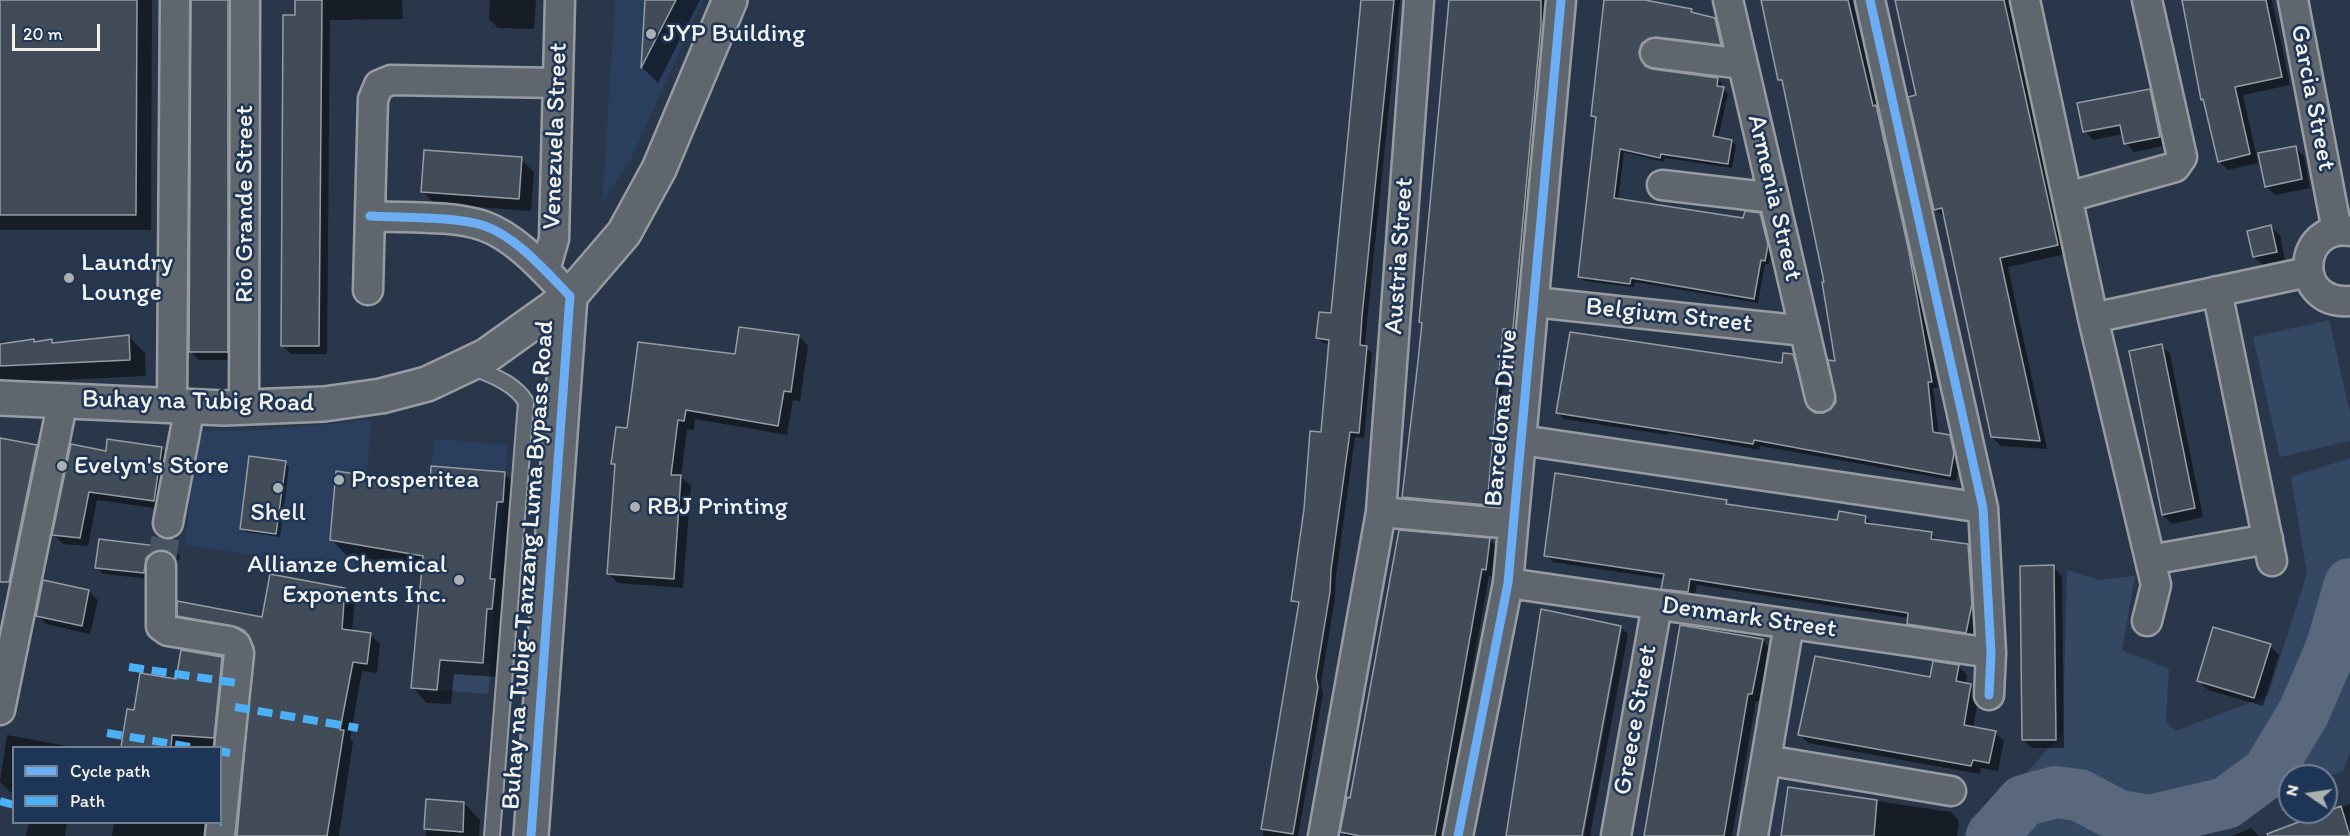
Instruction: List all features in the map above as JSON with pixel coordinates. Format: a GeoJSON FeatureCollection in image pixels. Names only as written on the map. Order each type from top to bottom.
{"type":"FeatureCollection","features":[{"type":"Feature","properties":{"kind":"main road","name":"Buhay na Tubig Road"},"geometry":{"type":"LineString","coordinates":[[0,398],[244,408],[324,404],[381,396],[427,384],[468,365],[488,354],[570,296],[624,233],[659,169],[730,0]]}},
{"type":"Feature","properties":{"kind":"main road","name":"Buhay na Tubig-Tanzang Luma Bypass Road"},"geometry":{"type":"LineString","coordinates":[[531,836],[570,296]]}},
{"type":"Feature","properties":{"kind":"street"},"geometry":{"type":"LineString","coordinates":[[168,523],[181,405],[175,0]]}},
{"type":"Feature","properties":{"kind":"street","name":"Rio Grande Street"},"geometry":{"type":"LineString","coordinates":[[244,408],[245,0]]}},
{"type":"Feature","properties":{"kind":"street","name":"Venezuela Street"},"geometry":{"type":"LineString","coordinates":[[545,270],[554,239],[560,0]]}},
{"type":"Feature","properties":{"kind":"street","name":"Austria Street"},"geometry":{"type":"LineString","coordinates":[[1323,836],[1381,512],[1419,0]]}},
{"type":"Feature","properties":{"kind":"street","name":"Barcelona Drive"},"geometry":{"type":"LineString","coordinates":[[1458,836],[1508,583],[1561,0]]}},
{"type":"Feature","properties":{"kind":"street","name":"Armenia Street"},"geometry":{"type":"LineString","coordinates":[[1728,0],[1820,397]]}},
{"type":"Feature","properties":{"kind":"street"},"geometry":{"type":"LineString","coordinates":[[1870,0],[1983,508],[1990,653],[1989,695]]}},
{"type":"Feature","properties":{"kind":"street"},"geometry":{"type":"LineString","coordinates":[[2025,0],[2093,318],[2156,585],[2147,621]]}},
{"type":"Feature","properties":{"kind":"street"},"geometry":{"type":"LineString","coordinates":[[2068,196],[2175,167],[2182,157],[2147,0]]}},
{"type":"Feature","properties":{"kind":"street","name":"Garcia Street"},"geometry":{"type":"LineString","coordinates":[[2293,0],[2344,231]]}},
{"type":"Feature","properties":{"kind":"street"},"geometry":{"type":"LineString","coordinates":[[1655,53],[1742,64]]}},
{"type":"Feature","properties":{"kind":"street"},"geometry":{"type":"LineString","coordinates":[[368,290],[373,99],[379,85],[391,80],[558,83]]}},
{"type":"Feature","properties":{"kind":"street"},"geometry":{"type":"LineString","coordinates":[[1662,185],[1774,198]]}},
{"type":"Feature","properties":{"kind":"street"},"geometry":{"type":"LineString","coordinates":[[370,216],[463,222],[484,226],[504,236],[545,270],[570,296]]}},
{"type":"Feature","properties":{"kind":"street"},"geometry":{"type":"LineString","coordinates":[[2344,231],[2327,234],[2311,250],[2308,272],[2313,285],[2322,296],[2335,301],[2350,301]]}},
{"type":"Feature","properties":{"kind":"street"},"geometry":{"type":"LineString","coordinates":[[2093,318],[2308,272]]}},
{"type":"Feature","properties":{"kind":"street"},"geometry":{"type":"LineString","coordinates":[[2150,560],[2270,550],[2217,291]]}},
{"type":"Feature","properties":{"kind":"street","name":"Belgium Street"},"geometry":{"type":"LineString","coordinates":[[1534,302],[1805,331]]}},
{"type":"Feature","properties":{"kind":"street"},"geometry":{"type":"LineString","coordinates":[[0,711],[63,400]]}},
{"type":"Feature","properties":{"kind":"street"},"geometry":{"type":"LineString","coordinates":[[1521,440],[1983,508]]}},
{"type":"Feature","properties":{"kind":"street"},"geometry":{"type":"LineString","coordinates":[[1381,512],[1513,524]]}},
{"type":"Feature","properties":{"kind":"street"},"geometry":{"type":"LineString","coordinates":[[161,566],[161,626],[168,631],[229,641],[236,645],[239,653],[222,817]]}},
{"type":"Feature","properties":{"kind":"street","name":"Denmark Street"},"geometry":{"type":"LineString","coordinates":[[1508,583],[1990,653]]}},
{"type":"Feature","properties":{"kind":"street","name":"Greece Street"},"geometry":{"type":"LineString","coordinates":[[1616,836],[1657,604]]}},
{"type":"Feature","properties":{"kind":"street"},"geometry":{"type":"LineString","coordinates":[[1753,836],[1789,624]]}},
{"type":"Feature","properties":{"kind":"street"},"geometry":{"type":"LineString","coordinates":[[1766,760],[1951,791]]}},
{"type":"Feature","properties":{"kind":"lane"},"geometry":{"type":"LineString","coordinates":[[468,365],[512,386],[520,392],[526,402],[492,836]]}},
{"type":"Feature","properties":{"kind":"shaded area"},"geometry":{"type":"Polygon","coordinates":[[[615,0],[703,0],[632,157],[602,205],[615,0]]]}},
{"type":"Feature","properties":{"kind":"shaded area"},"geometry":{"type":"Polygon","coordinates":[[[2329,320],[2350,413],[2350,441],[2280,457],[2253,337],[2329,320]]]}},
{"type":"Feature","properties":{"kind":"shaded area","name":"Shell"},"geometry":{"type":"Polygon","coordinates":[[[372,420],[357,570],[185,545],[198,431],[265,430],[372,420]]]}},
{"type":"Feature","properties":{"kind":"shaded area","name":"Allianze Chemical Exponents Inc."},"geometry":{"type":"Polygon","coordinates":[[[434,439],[508,445],[488,694],[411,688],[434,439]]]}},
{"type":"Feature","properties":{"kind":"shaded area"},"geometry":{"type":"Polygon","coordinates":[[[2350,458],[2350,753],[2343,771],[2338,773],[2338,764],[2278,764],[2278,794],[2222,815],[2152,832],[2104,828],[2104,836],[1964,836],[1971,818],[2029,770],[2063,732],[2067,570],[2099,580],[2135,576],[2122,650],[2169,669],[2166,721],[2175,731],[2268,696],[2307,573],[2291,477],[2350,458]]]}},
{"type":"Feature","properties":{"kind":"shaded area"},"geometry":{"type":"Polygon","coordinates":[[[440,660],[491,664],[488,694],[437,690],[440,660]]]}},
{"type":"Feature","properties":{"kind":"building"},"geometry":{"type":"Polygon","coordinates":[[[0,0],[137,0],[136,215],[0,215],[0,0]]]}},
{"type":"Feature","properties":{"kind":"building"},"geometry":{"type":"Polygon","coordinates":[[[191,0],[228,0],[228,352],[189,352],[191,0]]]}},
{"type":"Feature","properties":{"kind":"building"},"geometry":{"type":"Polygon","coordinates":[[[295,0],[322,0],[319,346],[281,346],[283,15],[295,15],[295,0]]]}},
{"type":"Feature","properties":{"kind":"building","name":"JYP Building"},"geometry":{"type":"Polygon","coordinates":[[[645,0],[676,0],[641,68],[645,0]]]}},
{"type":"Feature","properties":{"kind":"building"},"geometry":{"type":"Polygon","coordinates":[[[1361,0],[1394,0],[1362,316],[1360,345],[1367,346],[1359,433],[1350,432],[1330,592],[1316,677],[1318,687],[1293,834],[1261,829],[1299,602],[1291,601],[1304,509],[1310,431],[1321,432],[1329,340],[1316,338],[1319,312],[1331,313],[1361,0]]]}},
{"type":"Feature","properties":{"kind":"building"},"geometry":{"type":"Polygon","coordinates":[[[1449,0],[1541,0],[1541,25],[1513,329],[1503,329],[1487,505],[1402,497],[1422,323],[1419,322],[1449,0]]]}},
{"type":"Feature","properties":{"kind":"building"},"geometry":{"type":"Polygon","coordinates":[[[1604,0],[1645,0],[1692,9],[1691,12],[1715,18],[1721,45],[1656,37],[1642,43],[1639,52],[1645,66],[1652,69],[1718,78],[1717,86],[1724,87],[1713,136],[1732,140],[1728,164],[1661,154],[1660,158],[1620,149],[1614,198],[1743,218],[1745,211],[1760,213],[1768,245],[1765,261],[1761,260],[1754,299],[1631,278],[1630,284],[1578,277],[1596,117],[1591,116],[1604,0]]]}},
{"type":"Feature","properties":{"kind":"building"},"geometry":{"type":"Polygon","coordinates":[[[1761,0],[1848,0],[1873,106],[1876,105],[1908,247],[1932,382],[1928,382],[1933,432],[1950,435],[1954,453],[1950,476],[1754,440],[1753,444],[1556,413],[1570,332],[1782,363],[1783,353],[1793,354],[1808,408],[1815,413],[1823,413],[1831,409],[1836,402],[1828,360],[1835,361],[1822,282],[1824,282],[1782,80],[1778,80],[1761,0]]]}},
{"type":"Feature","properties":{"kind":"building"},"geometry":{"type":"Polygon","coordinates":[[[1895,0],[2004,0],[2058,245],[2000,258],[2040,441],[1991,437],[1942,208],[1934,210],[1908,97],[1916,95],[1895,0]]]}},
{"type":"Feature","properties":{"kind":"building"},"geometry":{"type":"Polygon","coordinates":[[[2182,0],[2266,0],[2282,77],[2235,87],[2250,154],[2218,162],[2203,99],[2201,100],[2182,0]]]}},
{"type":"Feature","properties":{"kind":"building"},"geometry":{"type":"Polygon","coordinates":[[[2150,89],[2160,137],[2124,144],[2120,125],[2083,132],[2077,103],[2150,89]]]}},
{"type":"Feature","properties":{"kind":"building"},"geometry":{"type":"Polygon","coordinates":[[[2296,146],[2302,179],[2265,187],[2258,153],[2296,146]]]}},
{"type":"Feature","properties":{"kind":"building"},"geometry":{"type":"Polygon","coordinates":[[[424,150],[522,157],[519,199],[421,192],[424,150]]]}},
{"type":"Feature","properties":{"kind":"building"},"geometry":{"type":"Polygon","coordinates":[[[2271,225],[2277,252],[2253,257],[2247,231],[2271,225]]]}},
{"type":"Feature","properties":{"kind":"building"},"geometry":{"type":"Polygon","coordinates":[[[739,327],[799,335],[791,392],[784,391],[778,426],[686,410],[684,421],[678,420],[671,475],[681,475],[674,579],[607,574],[615,464],[611,464],[616,427],[627,428],[638,342],[735,354],[739,327]]]}},
{"type":"Feature","properties":{"kind":"building"},"geometry":{"type":"Polygon","coordinates":[[[129,335],[130,360],[0,366],[0,344],[34,339],[34,342],[52,339],[52,343],[129,335]]]}},
{"type":"Feature","properties":{"kind":"building"},"geometry":{"type":"Polygon","coordinates":[[[2162,344],[2195,508],[2162,515],[2129,351],[2162,344]]]}},
{"type":"Feature","properties":{"kind":"building"},"geometry":{"type":"Polygon","coordinates":[[[0,438],[37,445],[9,582],[0,582],[0,438]]]}},
{"type":"Feature","properties":{"kind":"building"},"geometry":{"type":"Polygon","coordinates":[[[107,439],[162,447],[154,501],[89,492],[80,538],[52,535],[71,444],[106,451],[107,439]]]}},
{"type":"Feature","properties":{"kind":"building"},"geometry":{"type":"Polygon","coordinates":[[[249,456],[286,461],[276,534],[240,529],[249,456]]]}},
{"type":"Feature","properties":{"kind":"building","name":"Allianze Chemical Exponents Inc."},"geometry":{"type":"Polygon","coordinates":[[[431,466],[505,472],[503,502],[497,502],[490,579],[495,579],[492,609],[487,609],[483,663],[440,660],[437,690],[411,688],[423,556],[330,540],[336,471],[430,485],[431,466]]]}},
{"type":"Feature","properties":{"kind":"building"},"geometry":{"type":"Polygon","coordinates":[[[1555,473],[1727,500],[1726,504],[1837,520],[1839,511],[1866,516],[1865,523],[1932,532],[1931,539],[1968,544],[1972,604],[1966,633],[1907,624],[1908,613],[1690,579],[1688,592],[1661,589],[1664,574],[1544,556],[1555,473]]]}},
{"type":"Feature","properties":{"kind":"building"},"geometry":{"type":"Polygon","coordinates":[[[1399,530],[1490,538],[1486,570],[1482,569],[1435,836],[1360,836],[1340,832],[1347,797],[1350,798],[1399,530]]]}},
{"type":"Feature","properties":{"kind":"building"},"geometry":{"type":"Polygon","coordinates":[[[99,539],[174,548],[173,555],[162,550],[152,552],[146,558],[144,573],[95,568],[99,539]]]}},
{"type":"Feature","properties":{"kind":"building"},"geometry":{"type":"Polygon","coordinates":[[[2054,565],[2056,740],[2022,740],[2020,566],[2054,565]]]}},
{"type":"Feature","properties":{"kind":"building"},"geometry":{"type":"Polygon","coordinates":[[[270,574],[345,588],[342,629],[371,633],[367,664],[353,662],[340,730],[344,730],[327,836],[237,836],[254,647],[245,631],[237,627],[177,616],[177,601],[262,617],[270,574]]]}},
{"type":"Feature","properties":{"kind":"building"},"geometry":{"type":"Polygon","coordinates":[[[43,580],[89,590],[82,626],[36,616],[43,580]]]}},
{"type":"Feature","properties":{"kind":"building"},"geometry":{"type":"Polygon","coordinates":[[[1541,609],[1621,626],[1582,836],[1506,836],[1541,609]]]}},
{"type":"Feature","properties":{"kind":"building"},"geometry":{"type":"Polygon","coordinates":[[[1680,625],[1763,639],[1752,694],[1748,694],[1724,836],[1644,836],[1680,625]]]}},
{"type":"Feature","properties":{"kind":"building"},"geometry":{"type":"Polygon","coordinates":[[[2213,627],[2271,644],[2254,698],[2197,681],[2213,627]]]}},
{"type":"Feature","properties":{"kind":"building"},"geometry":{"type":"Polygon","coordinates":[[[181,650],[222,657],[214,738],[172,735],[171,746],[121,746],[127,709],[134,710],[140,673],[176,679],[181,650]]]}},
{"type":"Feature","properties":{"kind":"building"},"geometry":{"type":"Polygon","coordinates":[[[1815,656],[1930,677],[1933,661],[1959,665],[1956,681],[1971,684],[1964,725],[1996,731],[1989,763],[1973,760],[1971,766],[1798,735],[1815,656]]]}},
{"type":"Feature","properties":{"kind":"building"},"geometry":{"type":"Polygon","coordinates":[[[1788,787],[1877,800],[1874,836],[1781,836],[1788,787]]]}},
{"type":"Feature","properties":{"kind":"building"},"geometry":{"type":"Polygon","coordinates":[[[426,799],[464,802],[463,832],[424,829],[426,799]]]}},
{"type":"Feature","properties":{"kind":"building"},"geometry":{"type":"Polygon","coordinates":[[[2341,806],[2350,836],[2268,836],[2267,834],[2293,824],[2338,824],[2338,807],[2341,806]]]}},
{"type":"Feature","properties":{"kind":"waterway"},"geometry":{"type":"LineString","coordinates":[[1992,836],[2023,801],[2055,792],[2079,795],[2119,816],[2149,821],[2226,803],[2268,772],[2304,712],[2331,649],[2350,584]]}},
{"type":"Feature","properties":{"kind":"tunnel"},"geometry":{"type":"LineString","coordinates":[[161,566],[168,523]]}},
{"type":"Feature","properties":{"kind":"marked path"},"geometry":{"type":"LineString","coordinates":[[129,667],[237,683]]}},
{"type":"Feature","properties":{"kind":"marked path"},"geometry":{"type":"LineString","coordinates":[[235,707],[358,728]]}},
{"type":"Feature","properties":{"kind":"marked path"},"geometry":{"type":"LineString","coordinates":[[107,733],[184,746]]}},
{"type":"Feature","properties":{"kind":"marked path"},"geometry":{"type":"LineString","coordinates":[[222,751],[230,753]]}},
{"type":"Feature","properties":{"kind":"marked path"},"geometry":{"type":"LineString","coordinates":[[0,801],[12,804]]}},
{"type":"Feature","properties":{"kind":"cycle path"},"geometry":{"type":"LineString","coordinates":[[1458,836],[1508,583],[1561,0]]}},
{"type":"Feature","properties":{"kind":"cycle path"},"geometry":{"type":"LineString","coordinates":[[1870,0],[1983,508],[1991,653],[1989,695]]}},
{"type":"Feature","properties":{"kind":"cycle path"},"geometry":{"type":"LineString","coordinates":[[370,216],[444,219],[485,226],[497,231],[520,247],[570,296],[531,836]]}},
{"type":"Feature","properties":{"kind":"place","name":"JYP Building"},"geometry":{"type":"Point","coordinates":[651,34]}},
{"type":"Feature","properties":{"kind":"place","name":"Laundry Lounge"},"geometry":{"type":"Point","coordinates":[69,278]}},
{"type":"Feature","properties":{"kind":"place","name":"Evelyn's Store"},"geometry":{"type":"Point","coordinates":[62,466]}},
{"type":"Feature","properties":{"kind":"place","name":"Prosperitea"},"geometry":{"type":"Point","coordinates":[339,480]}},
{"type":"Feature","properties":{"kind":"place","name":"Shell"},"geometry":{"type":"Point","coordinates":[278,488]}},
{"type":"Feature","properties":{"kind":"place","name":"RBJ Printing"},"geometry":{"type":"Point","coordinates":[635,507]}},
{"type":"Feature","properties":{"kind":"place","name":"Allianze Chemical Exponents Inc."},"geometry":{"type":"Point","coordinates":[459,580]}}]}
